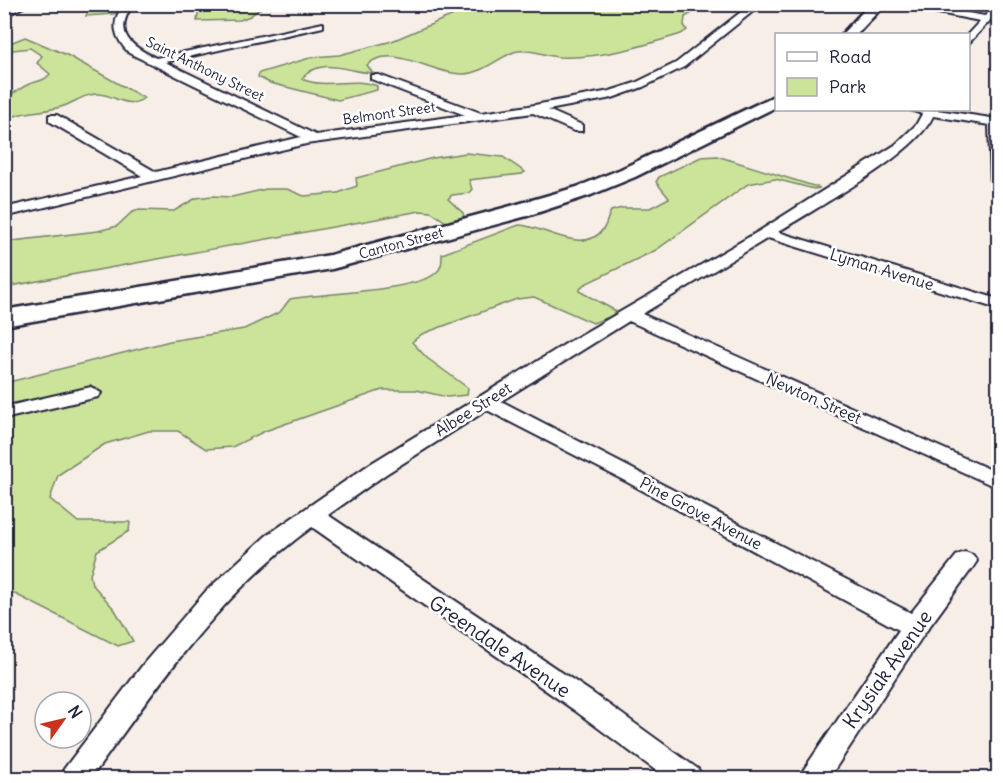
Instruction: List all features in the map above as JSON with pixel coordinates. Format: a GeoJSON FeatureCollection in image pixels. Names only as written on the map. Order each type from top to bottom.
{"type":"FeatureCollection","features":[{"type":"Feature","properties":{"kind":"street"},"geometry":{"type":"LineString","coordinates":[[4,14],[25,4]]}},
{"type":"Feature","properties":{"kind":"street","name":"Saint Anthony Street"},"geometry":{"type":"LineString","coordinates":[[129,4],[119,21],[120,36],[133,51],[314,139]]}},
{"type":"Feature","properties":{"kind":"street","name":"Belmont Street"},"geometry":{"type":"LineString","coordinates":[[4,213],[314,139],[535,109],[612,94],[658,76],[698,52],[758,4]]}},
{"type":"Feature","properties":{"kind":"street"},"geometry":{"type":"LineString","coordinates":[[850,33],[878,4]]}},
{"type":"Feature","properties":{"kind":"street"},"geometry":{"type":"LineString","coordinates":[[896,4],[986,21],[999,26]]}},
{"type":"Feature","properties":{"kind":"street"},"geometry":{"type":"LineString","coordinates":[[970,40],[999,7]]}},
{"type":"Feature","properties":{"kind":"street"},"geometry":{"type":"LineString","coordinates":[[152,62],[319,25]]}},
{"type":"Feature","properties":{"kind":"street"},"geometry":{"type":"LineString","coordinates":[[375,77],[480,117]]}},
{"type":"Feature","properties":{"kind":"street","name":"Canton Street"},"geometry":{"type":"LineString","coordinates":[[4,318],[332,262],[519,211],[584,191],[628,173],[775,101]]}},
{"type":"Feature","properties":{"kind":"street"},"geometry":{"type":"LineString","coordinates":[[535,109],[579,128]]}},
{"type":"Feature","properties":{"kind":"street","name":"Albee Street"},"geometry":{"type":"LineString","coordinates":[[82,776],[154,670],[214,598],[274,542],[311,515],[486,401],[704,268],[766,233],[900,148],[922,127],[925,111]]}},
{"type":"Feature","properties":{"kind":"street"},"geometry":{"type":"LineString","coordinates":[[931,111],[997,123],[999,186]]}},
{"type":"Feature","properties":{"kind":"street"},"geometry":{"type":"LineString","coordinates":[[53,118],[154,177]]}},
{"type":"Feature","properties":{"kind":"street","name":"Lyman Avenue"},"geometry":{"type":"LineString","coordinates":[[766,233],[999,304]]}},
{"type":"Feature","properties":{"kind":"street","name":"Newton Street"},"geometry":{"type":"LineString","coordinates":[[630,315],[999,481]]}},
{"type":"Feature","properties":{"kind":"street"},"geometry":{"type":"LineString","coordinates":[[4,413],[91,393]]}},
{"type":"Feature","properties":{"kind":"street","name":"Pine Grove Avenue"},"geometry":{"type":"LineString","coordinates":[[486,401],[915,627]]}},
{"type":"Feature","properties":{"kind":"street","name":"Greendale Avenue"},"geometry":{"type":"LineString","coordinates":[[311,515],[584,702],[688,778]]}},
{"type":"Feature","properties":{"kind":"street","name":"Krysiak Avenue"},"geometry":{"type":"LineString","coordinates":[[813,778],[915,627],[965,561]]}},
{"type":"Feature","properties":{"kind":"green space"},"geometry":{"type":"Polygon","coordinates":[[[91,4],[123,5],[114,14],[86,16],[91,4]]]}},
{"type":"Feature","properties":{"kind":"green space"},"geometry":{"type":"Polygon","coordinates":[[[197,5],[289,5],[264,6],[240,20],[197,21],[199,9],[197,5]]]}},
{"type":"Feature","properties":{"kind":"green space"},"geometry":{"type":"Polygon","coordinates":[[[477,5],[691,5],[692,13],[685,17],[684,25],[687,30],[681,34],[606,54],[559,57],[518,51],[479,70],[463,74],[388,57],[377,59],[367,65],[373,73],[326,67],[309,72],[302,79],[321,83],[358,82],[377,86],[377,90],[338,100],[270,83],[258,77],[259,73],[313,57],[339,55],[392,41],[477,5]]]}},
{"type":"Feature","properties":{"kind":"green space"},"geometry":{"type":"Polygon","coordinates":[[[25,37],[67,55],[144,98],[133,103],[95,94],[57,108],[5,120],[5,96],[42,80],[50,74],[37,63],[42,56],[30,48],[5,51],[5,45],[25,37]]]}},
{"type":"Feature","properties":{"kind":"green space"},"geometry":{"type":"Polygon","coordinates":[[[466,153],[503,157],[525,172],[469,180],[472,189],[469,193],[452,195],[448,199],[463,213],[465,220],[449,224],[431,212],[420,211],[5,287],[4,242],[98,231],[117,226],[131,213],[138,210],[174,211],[196,198],[232,197],[266,189],[287,189],[304,196],[338,193],[357,186],[356,178],[433,158],[466,153]]]}},
{"type":"Feature","properties":{"kind":"green space"},"geometry":{"type":"Polygon","coordinates":[[[717,156],[820,188],[814,189],[775,179],[748,184],[656,250],[583,285],[579,291],[616,311],[612,316],[593,323],[534,297],[517,299],[422,334],[412,342],[427,358],[468,388],[467,395],[447,397],[416,390],[382,390],[265,431],[232,447],[206,449],[178,431],[149,431],[105,444],[58,475],[50,499],[78,522],[130,522],[129,531],[97,551],[90,575],[92,584],[115,610],[133,641],[118,646],[5,589],[4,418],[99,392],[95,388],[5,405],[5,383],[170,341],[244,329],[280,312],[290,299],[410,283],[437,272],[441,266],[442,254],[519,225],[564,238],[586,240],[596,236],[604,228],[611,211],[622,208],[650,208],[669,198],[656,182],[659,177],[701,157],[717,156]]]}}]}
